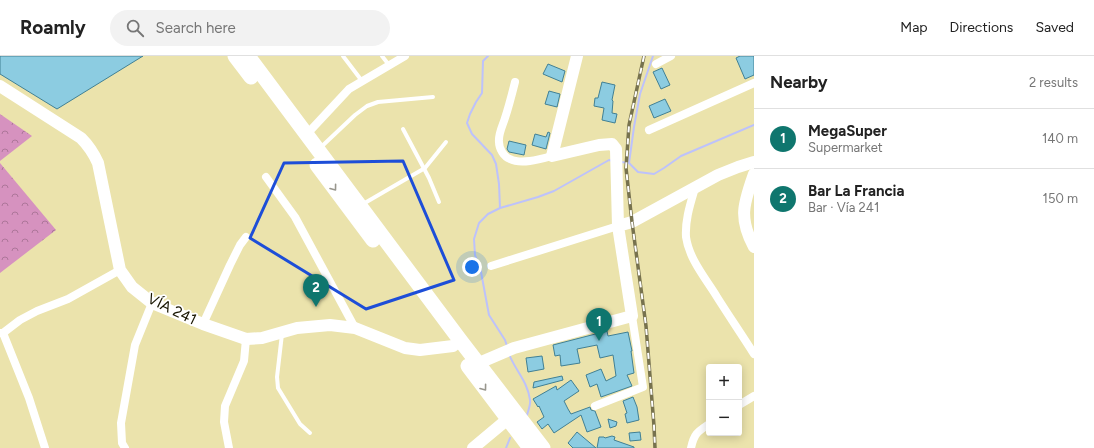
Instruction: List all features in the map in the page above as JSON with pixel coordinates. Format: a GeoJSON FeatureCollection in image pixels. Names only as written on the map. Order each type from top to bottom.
{"type":"FeatureCollection","features":[{"type":"Feature","properties":{"kind":"highway"},"geometry":{"type":"LineString","coordinates":[[235,56],[511,415],[544,448]]}},
{"type":"Feature","properties":{"kind":"highway"},"geometry":{"type":"LineString","coordinates":[[248,56],[360,205],[456,343],[479,363],[530,448]]}},
{"type":"Feature","properties":{"kind":"street"},"geometry":{"type":"LineString","coordinates":[[257,56],[259,64],[264,72],[289,98],[304,130],[349,89],[405,56]]}},
{"type":"Feature","properties":{"kind":"street"},"geometry":{"type":"LineString","coordinates":[[552,156],[577,56]]}},
{"type":"Feature","properties":{"kind":"street"},"geometry":{"type":"LineString","coordinates":[[656,64],[671,56]]}},
{"type":"Feature","properties":{"kind":"street"},"geometry":{"type":"LineString","coordinates":[[515,82],[499,142],[503,154],[510,160],[531,161],[608,144],[612,144],[616,149],[618,226],[643,387],[596,406]]}},
{"type":"Feature","properties":{"kind":"street"},"geometry":{"type":"LineString","coordinates":[[648,130],[754,83]]}},
{"type":"Feature","properties":{"kind":"street","name":"VÍA 241"},"geometry":{"type":"LineString","coordinates":[[0,86],[81,138],[94,153],[98,163],[120,270],[132,287],[152,303],[203,324],[246,339],[262,338],[298,328],[330,326],[355,328],[405,348],[420,350],[456,343]]}},
{"type":"Feature","properties":{"kind":"street"},"geometry":{"type":"LineString","coordinates":[[491,266],[632,222],[718,175],[754,162]]}},
{"type":"Feature","properties":{"kind":"street"},"geometry":{"type":"LineString","coordinates":[[754,174],[745,201],[744,222],[754,247]]}},
{"type":"Feature","properties":{"kind":"street"},"geometry":{"type":"LineString","coordinates":[[266,177],[295,216],[355,328]]}},
{"type":"Feature","properties":{"kind":"street"},"geometry":{"type":"LineString","coordinates":[[694,188],[687,213],[686,225],[686,238],[690,252],[754,354]]}},
{"type":"Feature","properties":{"kind":"street"},"geometry":{"type":"LineString","coordinates":[[203,324],[230,265],[240,245],[246,237]]}},
{"type":"Feature","properties":{"kind":"street"},"geometry":{"type":"LineString","coordinates":[[45,448],[30,398],[2,333],[20,320],[37,311],[68,299],[120,270]]}},
{"type":"Feature","properties":{"kind":"street"},"geometry":{"type":"LineString","coordinates":[[125,448],[122,443],[122,423],[135,345],[152,303]]}},
{"type":"Feature","properties":{"kind":"street"},"geometry":{"type":"LineString","coordinates":[[479,363],[514,348],[632,316]]}},
{"type":"Feature","properties":{"kind":"street"},"geometry":{"type":"LineString","coordinates":[[229,448],[224,422],[225,406],[244,361],[246,339]]}},
{"type":"Feature","properties":{"kind":"street"},"geometry":{"type":"LineString","coordinates":[[742,403],[754,396]]}},
{"type":"Feature","properties":{"kind":"street"},"geometry":{"type":"LineString","coordinates":[[473,448],[511,415]]}},
{"type":"Feature","properties":{"kind":"street"},"geometry":{"type":"LineString","coordinates":[[691,448],[694,436],[699,430],[706,426]]}},
{"type":"Feature","properties":{"kind":"lane"},"geometry":{"type":"LineString","coordinates":[[343,56],[362,81]]}},
{"type":"Feature","properties":{"kind":"lane"},"geometry":{"type":"LineString","coordinates":[[382,56],[389,65]]}},
{"type":"Feature","properties":{"kind":"lane"},"geometry":{"type":"LineString","coordinates":[[318,149],[367,106],[378,102],[433,97]]}},
{"type":"Feature","properties":{"kind":"lane"},"geometry":{"type":"LineString","coordinates":[[404,129],[439,202]]}},
{"type":"Feature","properties":{"kind":"lane"},"geometry":{"type":"LineString","coordinates":[[360,205],[424,168],[446,142]]}},
{"type":"Feature","properties":{"kind":"lane"},"geometry":{"type":"LineString","coordinates":[[282,332],[277,377],[278,388],[300,424],[310,433]]}},
{"type":"Feature","properties":{"kind":"highlighted area"},"geometry":{"type":"Polygon","coordinates":[[[403,161],[454,280],[366,309],[250,238],[284,163],[403,161]]]}},
{"type":"Feature","properties":{"kind":"green space"},"geometry":{"type":"Polygon","coordinates":[[[0,114],[32,136],[0,161],[0,114]]]}},
{"type":"Feature","properties":{"kind":"green space"},"geometry":{"type":"Polygon","coordinates":[[[0,163],[56,230],[0,273],[0,163]]]}},
{"type":"Feature","properties":{"kind":"building"},"geometry":{"type":"Polygon","coordinates":[[[0,56],[143,56],[57,109],[0,74],[0,56]]]}},
{"type":"Feature","properties":{"kind":"building"},"geometry":{"type":"Polygon","coordinates":[[[740,56],[754,56],[754,75],[745,79],[736,58],[740,56]]]}},
{"type":"Feature","properties":{"kind":"building"},"geometry":{"type":"Polygon","coordinates":[[[548,64],[565,71],[562,82],[543,74],[548,64]]]}},
{"type":"Feature","properties":{"kind":"building"},"geometry":{"type":"Polygon","coordinates":[[[662,68],[670,85],[661,89],[653,72],[662,68]]]}},
{"type":"Feature","properties":{"kind":"building"},"geometry":{"type":"Polygon","coordinates":[[[602,82],[615,85],[612,100],[612,113],[617,114],[615,123],[602,120],[604,108],[594,106],[595,98],[598,98],[602,82]]]}},
{"type":"Feature","properties":{"kind":"building"},"geometry":{"type":"Polygon","coordinates":[[[549,91],[560,94],[557,107],[545,104],[549,91]]]}},
{"type":"Feature","properties":{"kind":"building"},"geometry":{"type":"Polygon","coordinates":[[[665,99],[671,111],[654,118],[649,106],[665,99]]]}},
{"type":"Feature","properties":{"kind":"building"},"geometry":{"type":"Polygon","coordinates":[[[548,132],[550,133],[546,149],[532,145],[535,134],[546,137],[548,132]]]}},
{"type":"Feature","properties":{"kind":"building"},"geometry":{"type":"Polygon","coordinates":[[[509,141],[526,145],[524,155],[509,152],[507,149],[509,141]]]}},
{"type":"Feature","properties":{"kind":"building"},"geometry":{"type":"Polygon","coordinates":[[[607,331],[608,336],[628,332],[632,351],[634,373],[627,375],[632,386],[601,397],[597,384],[590,387],[586,375],[601,369],[606,381],[616,376],[613,355],[600,358],[597,345],[577,349],[580,363],[561,366],[560,355],[555,356],[553,345],[607,331]]]}},
{"type":"Feature","properties":{"kind":"building"},"geometry":{"type":"Polygon","coordinates":[[[542,356],[544,369],[528,372],[526,358],[542,356]]]}},
{"type":"Feature","properties":{"kind":"building"},"geometry":{"type":"Polygon","coordinates":[[[562,376],[563,380],[533,388],[534,382],[562,376]]]}},
{"type":"Feature","properties":{"kind":"building"},"geometry":{"type":"Polygon","coordinates":[[[571,380],[579,391],[564,401],[571,414],[590,407],[591,410],[595,411],[601,427],[587,432],[581,415],[554,433],[548,424],[542,429],[537,422],[544,417],[539,406],[538,407],[533,399],[556,386],[557,390],[571,380]]]}},
{"type":"Feature","properties":{"kind":"building"},"geometry":{"type":"Polygon","coordinates":[[[633,397],[637,407],[639,420],[627,423],[625,414],[627,413],[623,401],[633,397]]]}},
{"type":"Feature","properties":{"kind":"building"},"geometry":{"type":"Polygon","coordinates":[[[608,419],[617,422],[616,426],[610,428],[608,419]]]}},
{"type":"Feature","properties":{"kind":"building"},"geometry":{"type":"Polygon","coordinates":[[[577,432],[596,448],[573,448],[568,443],[577,432]]]}},
{"type":"Feature","properties":{"kind":"building"},"geometry":{"type":"Polygon","coordinates":[[[640,432],[641,440],[630,441],[629,433],[640,432]]]}},
{"type":"Feature","properties":{"kind":"building"},"geometry":{"type":"Polygon","coordinates":[[[612,436],[615,437],[614,440],[634,448],[597,448],[599,437],[605,438],[612,436]]]}},
{"type":"Feature","properties":{"kind":"waterway"},"geometry":{"type":"LineString","coordinates":[[488,56],[483,61],[482,93],[476,102],[467,123],[472,134],[492,155],[496,164],[500,208]]}},
{"type":"Feature","properties":{"kind":"waterway"},"geometry":{"type":"LineString","coordinates":[[629,163],[640,94],[653,56]]}},
{"type":"Feature","properties":{"kind":"waterway"},"geometry":{"type":"LineString","coordinates":[[621,162],[629,163],[638,172],[654,174],[681,156],[754,125]]}},
{"type":"Feature","properties":{"kind":"waterway"},"geometry":{"type":"LineString","coordinates":[[507,346],[505,340],[489,315],[481,272],[475,255],[474,239],[479,223],[488,214],[500,208],[554,191],[609,160],[613,161]]}},
{"type":"Feature","properties":{"kind":"waterway"},"geometry":{"type":"LineString","coordinates":[[509,354],[527,387],[530,400],[527,415]]}},
{"type":"Feature","properties":{"kind":"waterway"},"geometry":{"type":"LineString","coordinates":[[506,448],[510,438]]}},
{"type":"Feature","properties":{"kind":"railway"},"geometry":{"type":"LineString","coordinates":[[644,56],[629,125],[626,168],[646,326],[655,448]]}},
{"type":"Feature","properties":{"kind":"place","name":"Bar La Francia"},"geometry":{"type":"Point","coordinates":[316,307]}},
{"type":"Feature","properties":{"kind":"place","name":"MegaSuper"},"geometry":{"type":"Point","coordinates":[599,341]}}]}
